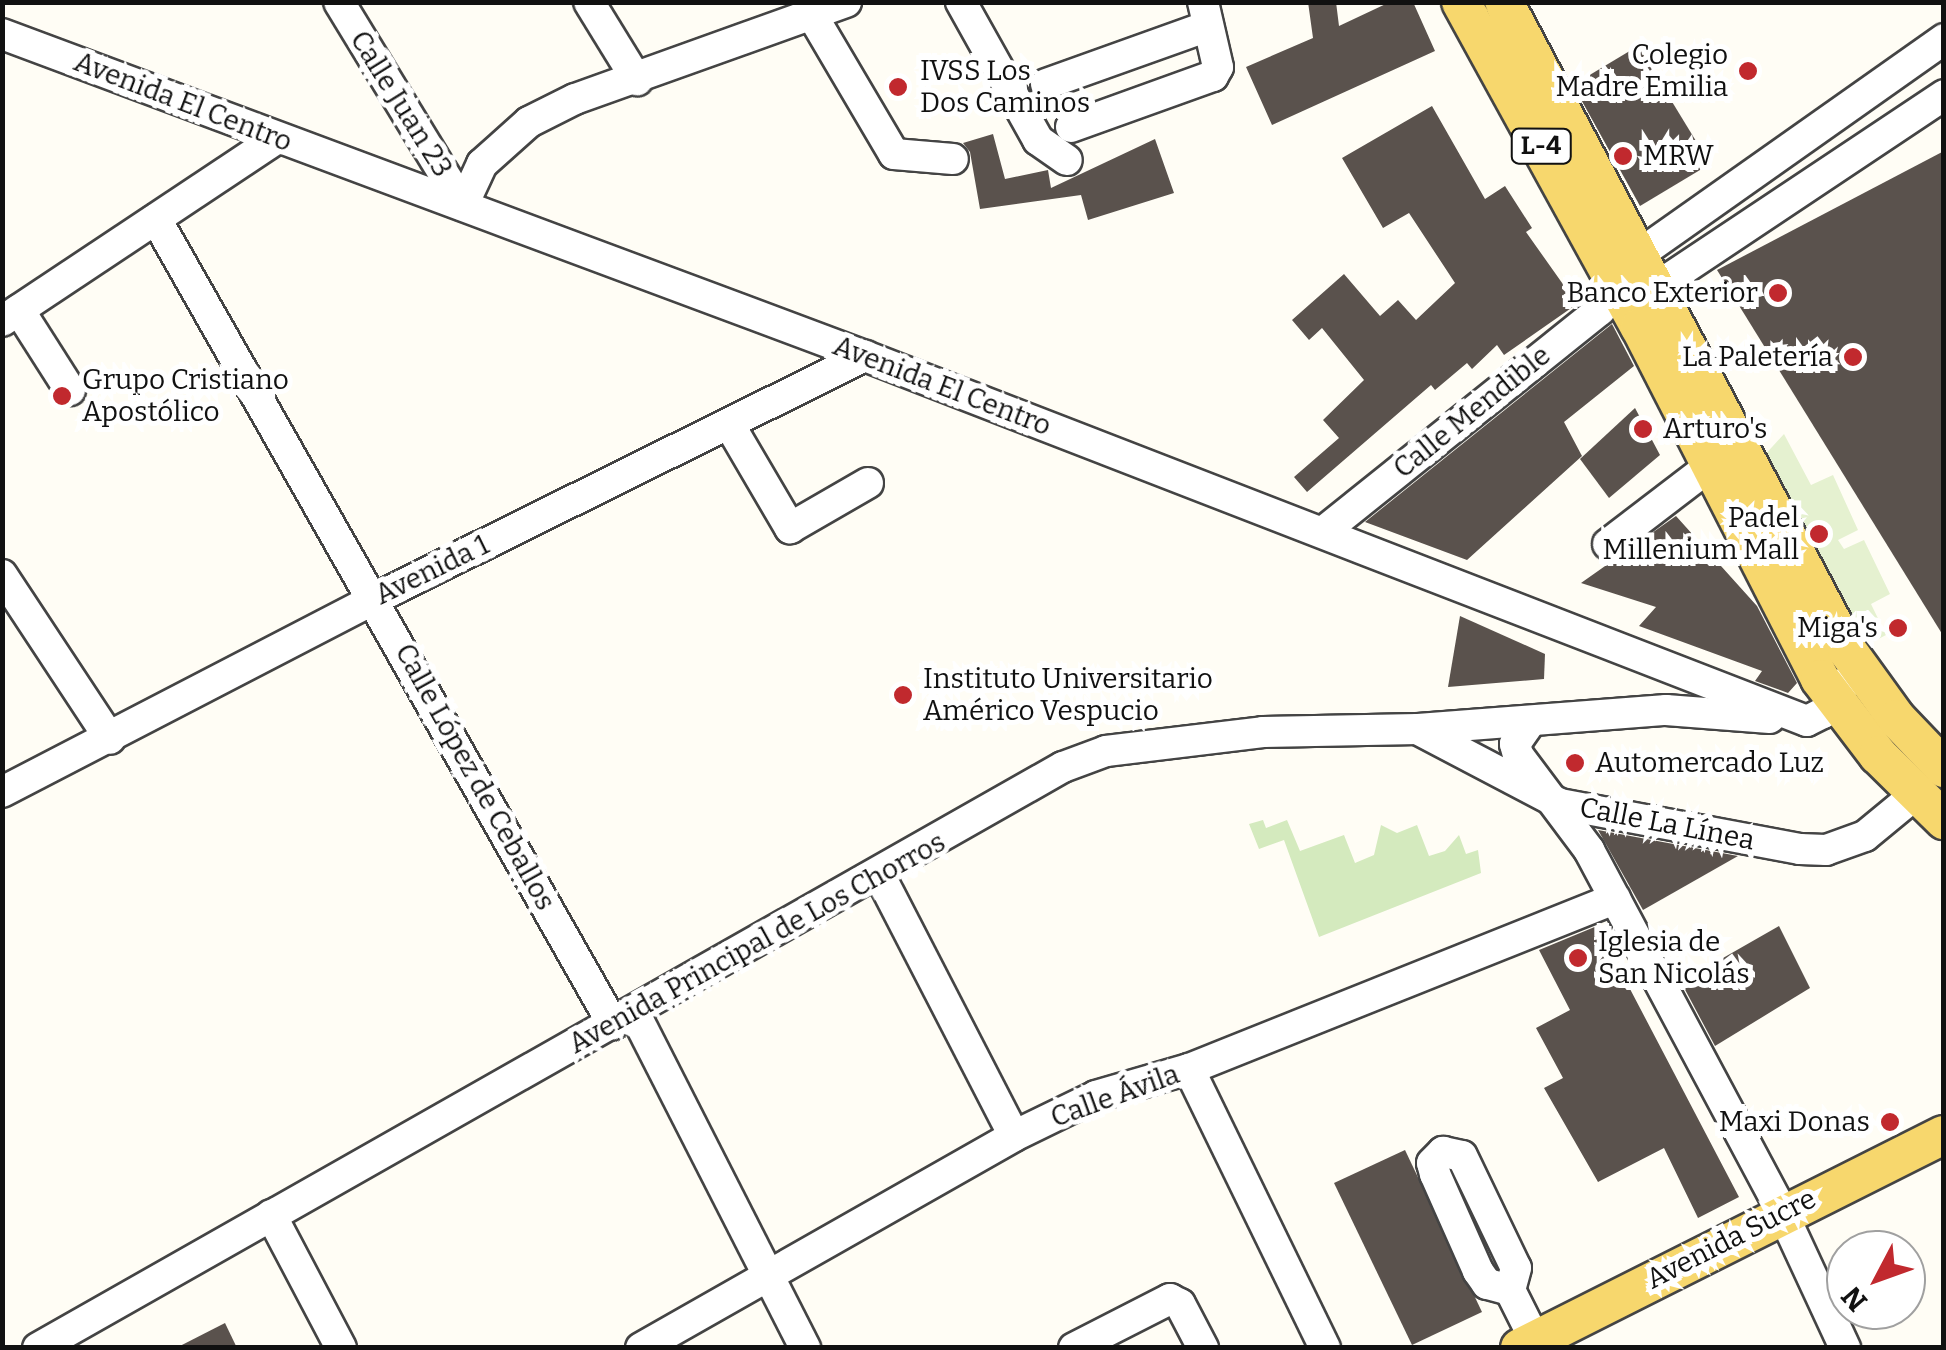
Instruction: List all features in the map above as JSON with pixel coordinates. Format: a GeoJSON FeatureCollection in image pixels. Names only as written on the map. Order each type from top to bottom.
{"type":"FeatureCollection","features":[{"type":"Feature","properties":{"kind":"main road","name":"L-4"},"geometry":{"type":"LineString","coordinates":[[1461,2],[1620,290],[1710,466],[1820,710],[1933,768]]}},
{"type":"Feature","properties":{"kind":"main road","name":"L-4"},"geometry":{"type":"LineString","coordinates":[[1504,2],[1858,666],[1933,768],[1944,820]]}},
{"type":"Feature","properties":{"kind":"main road","name":"Avenida Sucre"},"geometry":{"type":"LineString","coordinates":[[1528,1344],[1782,1212],[1944,1135]]}},
{"type":"Feature","properties":{"kind":"street","name":"Calle Juan 23"},"geometry":{"type":"LineString","coordinates":[[339,2],[463,205]]}},
{"type":"Feature","properties":{"kind":"street"},"geometry":{"type":"LineString","coordinates":[[588,2],[637,80]]}},
{"type":"Feature","properties":{"kind":"street"},"geometry":{"type":"LineString","coordinates":[[463,205],[482,164],[515,132],[575,100],[846,2]]}},
{"type":"Feature","properties":{"kind":"street"},"geometry":{"type":"LineString","coordinates":[[961,2],[1038,140],[1067,160]]}},
{"type":"Feature","properties":{"kind":"street"},"geometry":{"type":"LineString","coordinates":[[1046,84],[1205,14],[1218,67],[1213,76],[1071,127]]}},
{"type":"Feature","properties":{"kind":"street"},"geometry":{"type":"LineString","coordinates":[[812,15],[894,154],[953,159]]}},
{"type":"Feature","properties":{"kind":"street","name":"Avenida El Centro"},"geometry":{"type":"LineString","coordinates":[[2,34],[865,356],[1106,435],[1323,532],[1678,672],[1721,701]]}},
{"type":"Feature","properties":{"kind":"street"},"geometry":{"type":"LineString","coordinates":[[1650,270],[1944,39]]}},
{"type":"Feature","properties":{"kind":"street"},"geometry":{"type":"LineString","coordinates":[[1620,290],[1944,96]]}},
{"type":"Feature","properties":{"kind":"street"},"geometry":{"type":"LineString","coordinates":[[70,390],[10,316],[277,138]]}},
{"type":"Feature","properties":{"kind":"street","name":"Calle López de Ceballos"},"geometry":{"type":"LineString","coordinates":[[156,219],[623,1018],[768,1274],[805,1348]]}},
{"type":"Feature","properties":{"kind":"street","name":"Calle Mendible"},"geometry":{"type":"LineString","coordinates":[[1323,532],[1620,290]]}},
{"type":"Feature","properties":{"kind":"street","name":"Avenida 1"},"geometry":{"type":"LineString","coordinates":[[2,792],[376,598],[865,356]]}},
{"type":"Feature","properties":{"kind":"street"},"geometry":{"type":"LineString","coordinates":[[730,424],[794,530],[868,483]]}},
{"type":"Feature","properties":{"kind":"street"},"geometry":{"type":"LineString","coordinates":[[1608,544],[1710,466]]}},
{"type":"Feature","properties":{"kind":"street"},"geometry":{"type":"LineString","coordinates":[[2,575],[110,739]]}},
{"type":"Feature","properties":{"kind":"street"},"geometry":{"type":"LineString","coordinates":[[1820,710],[1858,666]]}},
{"type":"Feature","properties":{"kind":"street"},"geometry":{"type":"LineString","coordinates":[[1666,710],[1691,694],[1678,672]]}},
{"type":"Feature","properties":{"kind":"street","name":"Avenida Principal de Los Chorros"},"geometry":{"type":"LineString","coordinates":[[38,1348],[880,876],[1062,767],[1106,750],[1263,732],[1418,729],[1666,710],[1721,701],[1820,710]]}},
{"type":"Feature","properties":{"kind":"street"},"geometry":{"type":"LineString","coordinates":[[1530,721],[1515,744],[1518,755],[1560,804],[1615,899],[1782,1212],[1844,1348]]}},
{"type":"Feature","properties":{"kind":"street","name":"Calle La Línea"},"geometry":{"type":"LineString","coordinates":[[1418,729],[1560,804],[1826,850],[1865,836],[1933,768]]}},
{"type":"Feature","properties":{"kind":"street"},"geometry":{"type":"LineString","coordinates":[[880,876],[1014,1136]]}},
{"type":"Feature","properties":{"kind":"street","name":"Calle Ávila"},"geometry":{"type":"LineString","coordinates":[[641,1348],[1014,1136],[1096,1096],[1189,1069],[1615,899]]}},
{"type":"Feature","properties":{"kind":"street"},"geometry":{"type":"LineString","coordinates":[[1189,1069],[1325,1348]]}},
{"type":"Feature","properties":{"kind":"street"},"geometry":{"type":"LineString","coordinates":[[272,1215],[341,1348]]}},
{"type":"Feature","properties":{"kind":"street"},"geometry":{"type":"LineString","coordinates":[[1510,1290],[1528,1344]]}},
{"type":"Feature","properties":{"kind":"street"},"geometry":{"type":"LineString","coordinates":[[1074,1348],[1170,1299],[1180,1304],[1203,1348]]}},
{"type":"Feature","properties":{"kind":"green space","name":"Padel Millenium Mall"},"geometry":{"type":"Polygon","coordinates":[[[1784,434],[1811,485],[1833,475],[1858,530],[1838,540],[1844,549],[1864,540],[1890,594],[1871,604],[1886,635],[1863,647],[1762,458],[1784,434]]]}},
{"type":"Feature","properties":{"kind":"green space"},"geometry":{"type":"Polygon","coordinates":[[[1263,820],[1266,828],[1287,820],[1300,851],[1344,835],[1355,863],[1374,855],[1381,825],[1397,833],[1417,825],[1429,856],[1445,851],[1459,835],[1466,854],[1478,850],[1481,873],[1319,937],[1284,840],[1259,849],[1249,824],[1263,820]]]}},
{"type":"Feature","properties":{"kind":"building"},"geometry":{"type":"Polygon","coordinates":[[[1308,2],[1336,2],[1339,26],[1390,2],[1413,2],[1435,51],[1272,125],[1246,67],[1313,38],[1308,2]]]}},
{"type":"Feature","properties":{"kind":"building"},"geometry":{"type":"Polygon","coordinates":[[[1638,46],[1710,164],[1640,206],[1573,85],[1638,46]]]}},
{"type":"Feature","properties":{"kind":"building"},"geometry":{"type":"Polygon","coordinates":[[[1432,106],[1485,199],[1505,186],[1532,228],[1526,232],[1577,304],[1504,355],[1497,345],[1472,369],[1467,363],[1435,390],[1431,385],[1307,492],[1294,477],[1339,438],[1323,420],[1364,380],[1322,328],[1309,340],[1292,320],[1344,274],[1380,316],[1398,300],[1416,320],[1455,283],[1409,213],[1383,228],[1342,158],[1432,106]]]}},
{"type":"Feature","properties":{"kind":"building"},"geometry":{"type":"Polygon","coordinates":[[[993,134],[1005,179],[1048,170],[1051,188],[1155,139],[1174,193],[1088,220],[1081,195],[980,209],[970,152],[963,143],[993,134]]]}},
{"type":"Feature","properties":{"kind":"building"},"geometry":{"type":"Polygon","coordinates":[[[1944,151],[1944,637],[1717,270],[1944,151]]]}},
{"type":"Feature","properties":{"kind":"building"},"geometry":{"type":"Polygon","coordinates":[[[1612,324],[1634,366],[1564,422],[1582,456],[1467,560],[1365,522],[1612,324]]]}},
{"type":"Feature","properties":{"kind":"building"},"geometry":{"type":"Polygon","coordinates":[[[1635,408],[1660,455],[1609,498],[1580,459],[1635,408]]]}},
{"type":"Feature","properties":{"kind":"building"},"geometry":{"type":"Polygon","coordinates":[[[1676,516],[1757,606],[1797,683],[1788,693],[1755,681],[1762,671],[1639,626],[1656,607],[1581,583],[1676,516]]]}},
{"type":"Feature","properties":{"kind":"building"},"geometry":{"type":"Polygon","coordinates":[[[1460,616],[1545,654],[1544,679],[1448,687],[1460,616]]]}},
{"type":"Feature","properties":{"kind":"building"},"geometry":{"type":"Polygon","coordinates":[[[1598,830],[1738,856],[1643,910],[1598,830]]]}},
{"type":"Feature","properties":{"kind":"building"},"geometry":{"type":"Polygon","coordinates":[[[1597,926],[1739,1197],[1698,1218],[1664,1148],[1598,1182],[1544,1088],[1563,1078],[1536,1028],[1570,1010],[1539,950],[1597,926]]]}},
{"type":"Feature","properties":{"kind":"building"},"geometry":{"type":"Polygon","coordinates":[[[1779,926],[1810,988],[1715,1046],[1681,982],[1779,926]]]}},
{"type":"Feature","properties":{"kind":"building"},"geometry":{"type":"Polygon","coordinates":[[[1405,1150],[1482,1312],[1412,1345],[1334,1183],[1405,1150]]]}},
{"type":"Feature","properties":{"kind":"building"},"geometry":{"type":"Polygon","coordinates":[[[225,1323],[237,1348],[176,1348],[225,1323]]]}},
{"type":"Feature","properties":{"kind":"place","name":"Colegio Madre Emilia"},"geometry":{"type":"Point","coordinates":[1748,71]}},
{"type":"Feature","properties":{"kind":"place","name":"IVSS Los Dos Caminos"},"geometry":{"type":"Point","coordinates":[898,87]}},
{"type":"Feature","properties":{"kind":"place","name":"MRW"},"geometry":{"type":"Point","coordinates":[1623,156]}},
{"type":"Feature","properties":{"kind":"place","name":"Banco Exterior"},"geometry":{"type":"Point","coordinates":[1778,293]}},
{"type":"Feature","properties":{"kind":"place","name":"La Paletería"},"geometry":{"type":"Point","coordinates":[1853,357]}},
{"type":"Feature","properties":{"kind":"place","name":"Grupo Cristiano Apostólico"},"geometry":{"type":"Point","coordinates":[62,396]}},
{"type":"Feature","properties":{"kind":"place","name":"Arturo's"},"geometry":{"type":"Point","coordinates":[1643,429]}},
{"type":"Feature","properties":{"kind":"place","name":"Padel Millenium Mall"},"geometry":{"type":"Point","coordinates":[1819,534]}},
{"type":"Feature","properties":{"kind":"place","name":"Miga's"},"geometry":{"type":"Point","coordinates":[1898,628]}},
{"type":"Feature","properties":{"kind":"place","name":"Instituto Universitario Américo Vespucio"},"geometry":{"type":"Point","coordinates":[903,695]}},
{"type":"Feature","properties":{"kind":"place","name":"Automercado Luz"},"geometry":{"type":"Point","coordinates":[1575,763]}},
{"type":"Feature","properties":{"kind":"place","name":"Iglesia de San Nicolás"},"geometry":{"type":"Point","coordinates":[1578,958]}},
{"type":"Feature","properties":{"kind":"place","name":"Maxi Donas"},"geometry":{"type":"Point","coordinates":[1890,1122]}}]}
